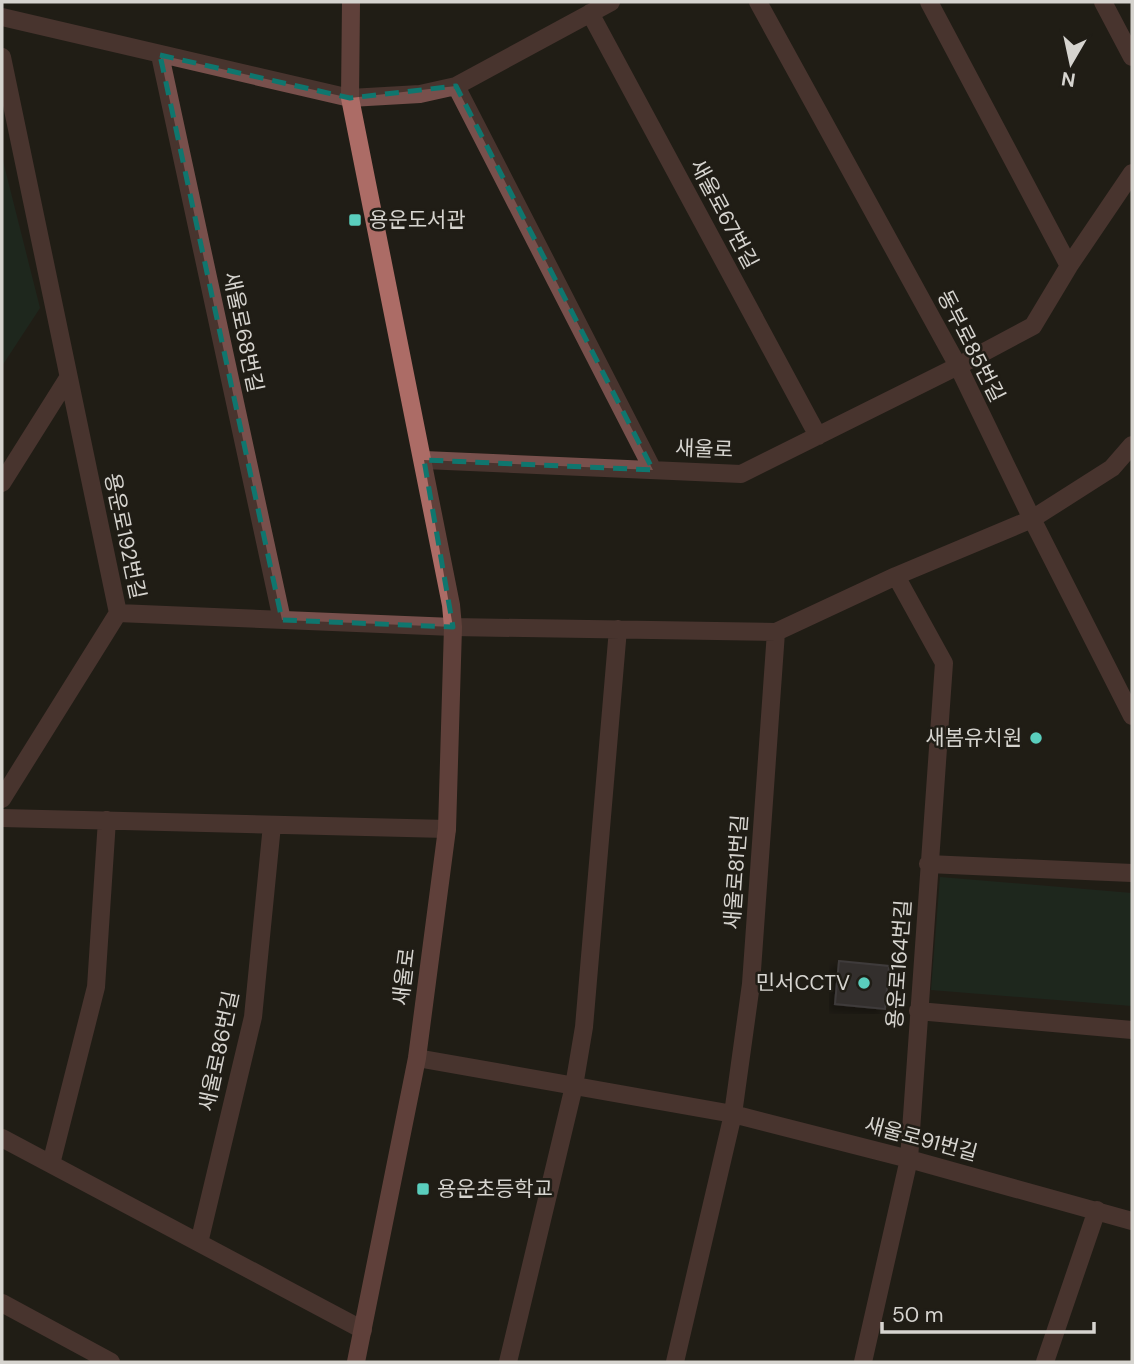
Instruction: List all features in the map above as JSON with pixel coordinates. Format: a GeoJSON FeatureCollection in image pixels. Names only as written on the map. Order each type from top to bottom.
{"type":"FeatureCollection","features":[{"type":"Feature","properties":{"kind":"street","name":"새울로"},"geometry":{"type":"LineString","coordinates":[[351,2],[350,98],[424,460],[453,627],[447,829],[416,1058],[356,1362]]}},
{"type":"Feature","properties":{"kind":"street"},"geometry":{"type":"LineString","coordinates":[[2,17],[350,98],[420,94],[456,86],[611,2]]}},
{"type":"Feature","properties":{"kind":"street","name":"동부로85번길"},"geometry":{"type":"LineString","coordinates":[[758,2],[958,366],[1132,716]]}},
{"type":"Feature","properties":{"kind":"street"},"geometry":{"type":"LineString","coordinates":[[929,2],[1069,266]]}},
{"type":"Feature","properties":{"kind":"street"},"geometry":{"type":"LineString","coordinates":[[1103,2],[1132,57]]}},
{"type":"Feature","properties":{"kind":"street","name":"새울로67번길"},"geometry":{"type":"LineString","coordinates":[[590,13],[818,436]]}},
{"type":"Feature","properties":{"kind":"street","name":"새울로68번길"},"geometry":{"type":"LineString","coordinates":[[160,55],[282,620]]}},
{"type":"Feature","properties":{"kind":"street","name":"용운로192번길"},"geometry":{"type":"LineString","coordinates":[[2,57],[118,613],[2,799]]}},
{"type":"Feature","properties":{"kind":"street"},"geometry":{"type":"LineString","coordinates":[[456,86],[653,470]]}},
{"type":"Feature","properties":{"kind":"street","name":"새울로"},"geometry":{"type":"LineString","coordinates":[[424,460],[741,474],[1033,326],[1069,266],[1132,173]]}},
{"type":"Feature","properties":{"kind":"street"},"geometry":{"type":"LineString","coordinates":[[2,483],[68,378]]}},
{"type":"Feature","properties":{"kind":"street"},"geometry":{"type":"LineString","coordinates":[[118,613],[453,627],[776,632],[896,576],[1032,519],[1112,468],[1132,445]]}},
{"type":"Feature","properties":{"kind":"street","name":"용운로164번길"},"geometry":{"type":"LineString","coordinates":[[863,1362],[909,1159],[944,663],[896,576]]}},
{"type":"Feature","properties":{"kind":"street"},"geometry":{"type":"LineString","coordinates":[[508,1362],[574,1086],[584,1027],[618,629]]}},
{"type":"Feature","properties":{"kind":"street","name":"새울로81번길"},"geometry":{"type":"LineString","coordinates":[[733,1114],[751,984],[776,632]]}},
{"type":"Feature","properties":{"kind":"street"},"geometry":{"type":"LineString","coordinates":[[2,818],[447,829]]}},
{"type":"Feature","properties":{"kind":"street"},"geometry":{"type":"LineString","coordinates":[[51,1164],[96,987],[107,820]]}},
{"type":"Feature","properties":{"kind":"street","name":"새울로86번길"},"geometry":{"type":"LineString","coordinates":[[199,1243],[253,1017],[272,825]]}},
{"type":"Feature","properties":{"kind":"street"},"geometry":{"type":"LineString","coordinates":[[928,864],[1132,873]]}},
{"type":"Feature","properties":{"kind":"street"},"geometry":{"type":"LineString","coordinates":[[918,1011],[1132,1030]]}},
{"type":"Feature","properties":{"kind":"street","name":"새울로91번길"},"geometry":{"type":"LineString","coordinates":[[416,1058],[733,1114],[909,1159],[1132,1221]]}},
{"type":"Feature","properties":{"kind":"street"},"geometry":{"type":"LineString","coordinates":[[675,1362],[733,1114]]}},
{"type":"Feature","properties":{"kind":"street"},"geometry":{"type":"LineString","coordinates":[[2,1138],[363,1330]]}},
{"type":"Feature","properties":{"kind":"street"},"geometry":{"type":"LineString","coordinates":[[1045,1362],[1097,1210]]}},
{"type":"Feature","properties":{"kind":"street"},"geometry":{"type":"LineString","coordinates":[[2,1303],[111,1362]]}},
{"type":"Feature","properties":{"kind":"highlighted area"},"geometry":{"type":"Polygon","coordinates":[[[160,55],[350,98],[456,86],[653,470],[424,460],[453,627],[282,620],[160,55]]]}},
{"type":"Feature","properties":{"kind":"green space"},"geometry":{"type":"Polygon","coordinates":[[[2,157],[40,308],[2,366],[2,157]]]}},
{"type":"Feature","properties":{"kind":"green space"},"geometry":{"type":"Polygon","coordinates":[[[940,877],[1132,893],[1132,1006],[931,990],[940,877]]]}},
{"type":"Feature","properties":{"kind":"building"},"geometry":{"type":"Polygon","coordinates":[[[839,961],[889,966],[885,1009],[835,1004],[839,961]]]}},
{"type":"Feature","properties":{"kind":"place","name":"용운도서관"},"geometry":{"type":"Point","coordinates":[355,220]}},
{"type":"Feature","properties":{"kind":"place","name":"새봄유치원"},"geometry":{"type":"Point","coordinates":[1036,738]}},
{"type":"Feature","properties":{"kind":"place","name":"민서CCTV"},"geometry":{"type":"Point","coordinates":[864,983]}},
{"type":"Feature","properties":{"kind":"place","name":"용운초등학교"},"geometry":{"type":"Point","coordinates":[423,1189]}}]}
